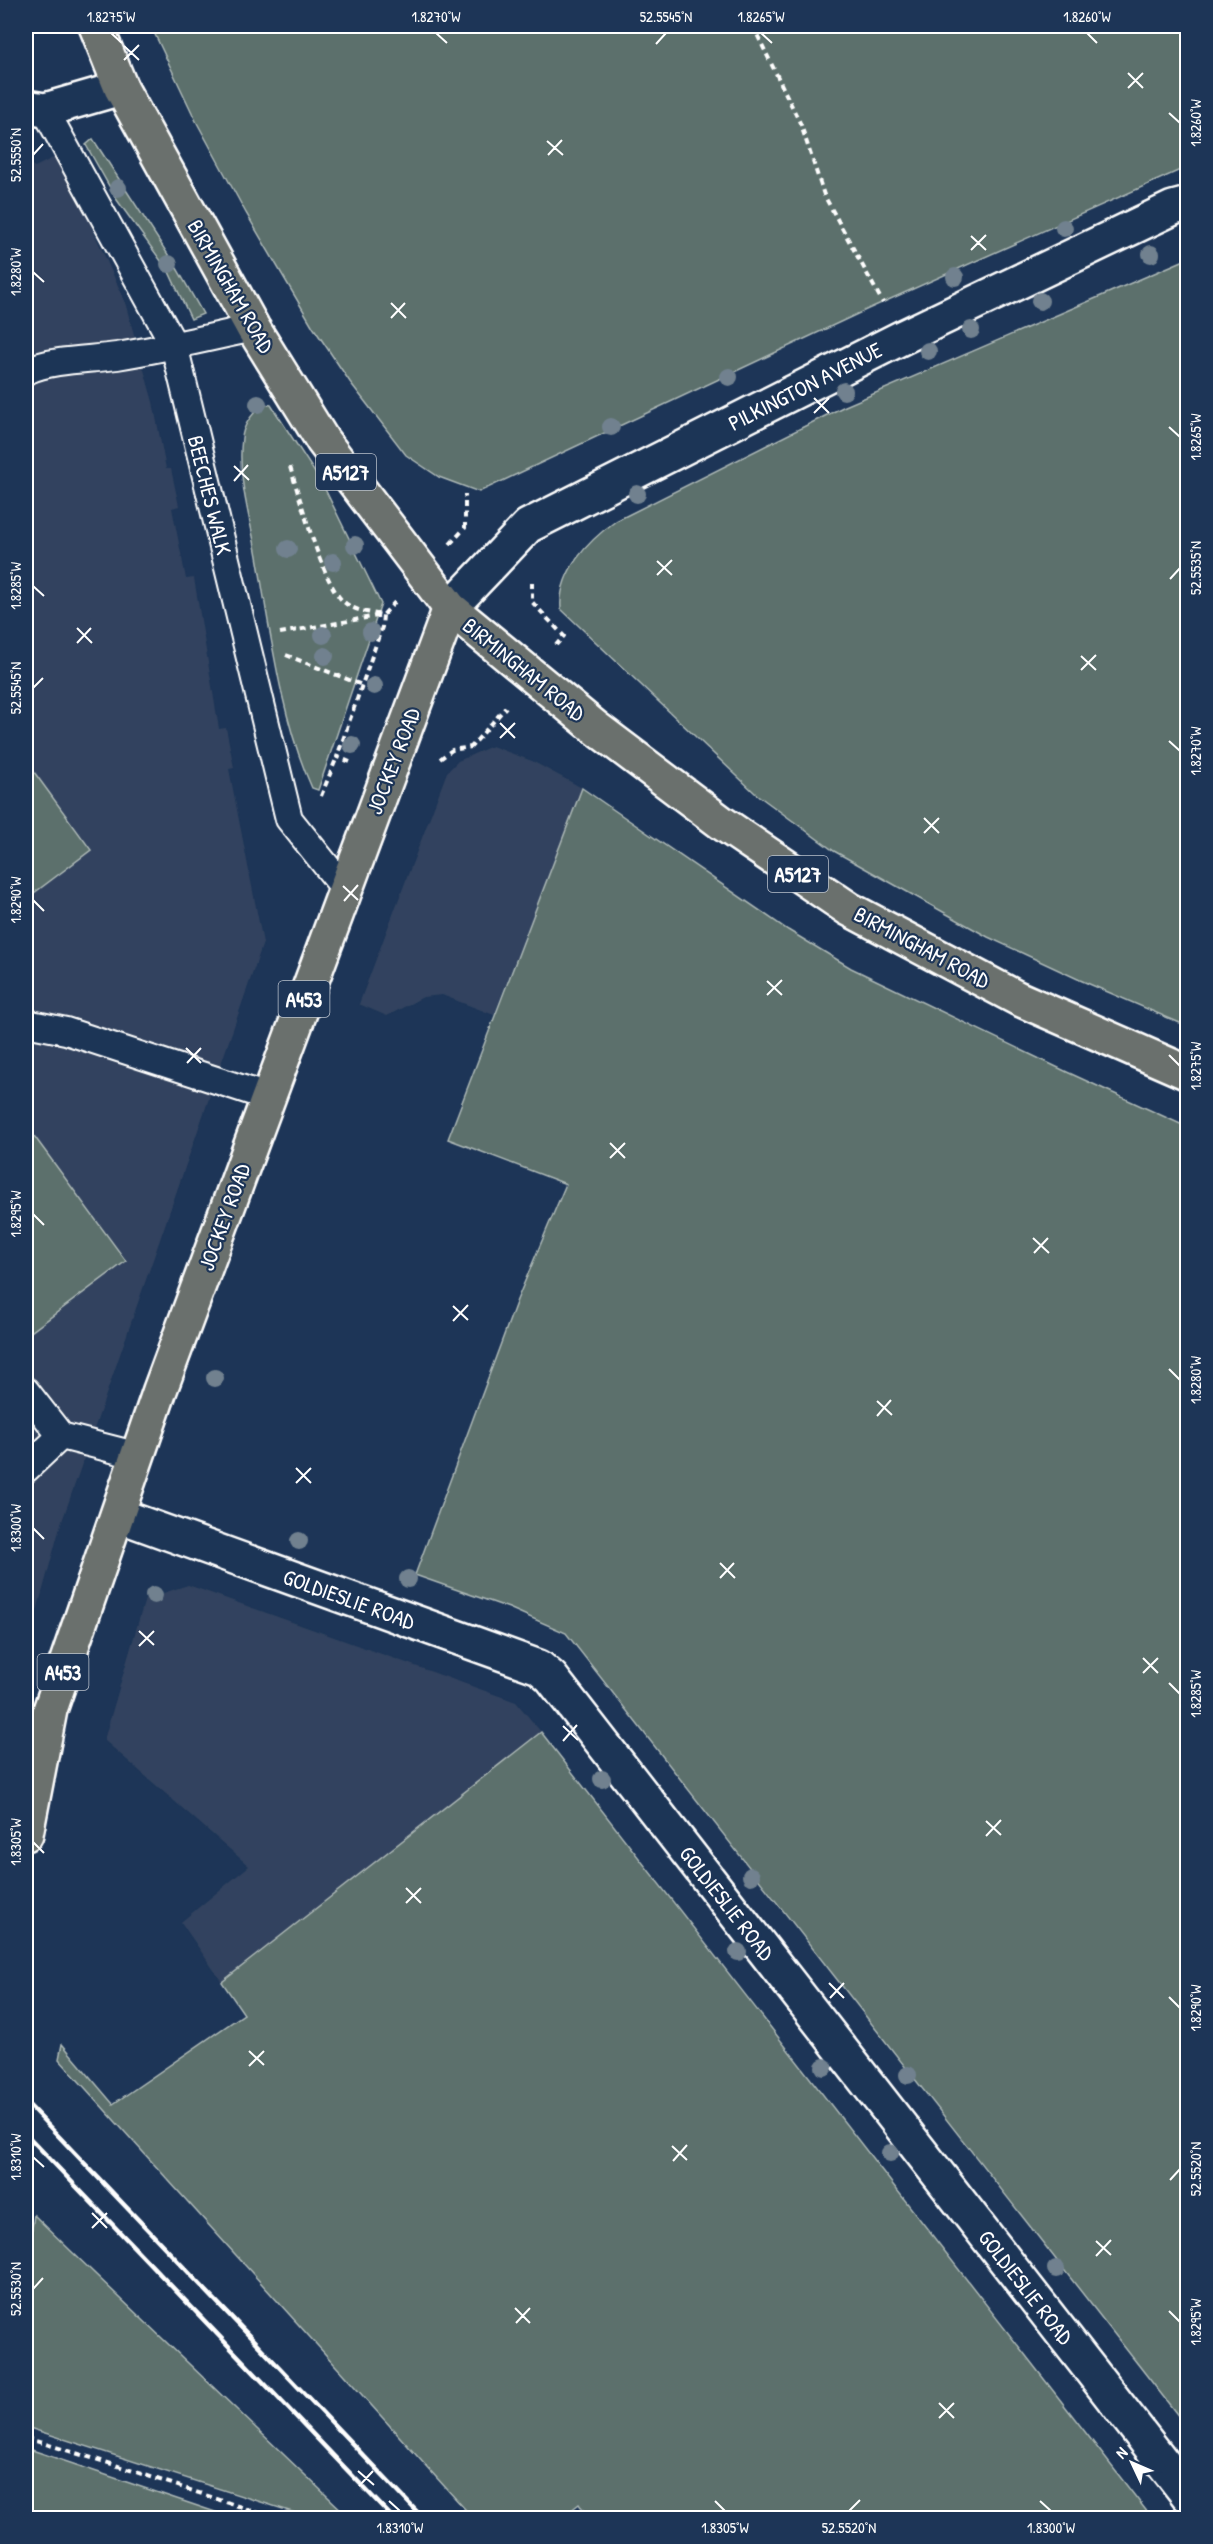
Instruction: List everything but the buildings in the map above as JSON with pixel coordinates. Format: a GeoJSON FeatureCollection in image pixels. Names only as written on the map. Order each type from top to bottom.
{"type":"FeatureCollection","features":[{"type":"Feature","properties":{"kind":"main road","name":"BIRMINGHAM ROAD"},"geometry":{"type":"LineString","coordinates":[[96,26],[121,88],[253,328],[323,441],[450,608],[614,742],[722,823],[849,909],[1017,998],[1188,1072]]}},
{"type":"Feature","properties":{"kind":"main road","name":"JOCKEY ROAD"},"geometry":{"type":"LineString","coordinates":[[26,1834],[50,1710],[164,1378],[450,608]]}},
{"type":"Feature","properties":{"kind":"street"},"geometry":{"type":"LineString","coordinates":[[35,109],[121,88]]}},
{"type":"Feature","properties":{"kind":"street","name":"PILKINGTON AVENUE"},"geometry":{"type":"LineString","coordinates":[[450,608],[528,525],[903,337],[1173,208],[1188,204]]}},
{"type":"Feature","properties":{"kind":"street","name":"GOLDIESLIE ROAD"},"geometry":{"type":"LineString","coordinates":[[118,1515],[539,1667],[551,1677],[1188,2495]]}},
{"type":"Feature","properties":{"kind":"lane","name":"BEECHES WALK"},"geometry":{"type":"LineString","coordinates":[[35,109],[174,345],[289,819],[345,889]]}},
{"type":"Feature","properties":{"kind":"lane"},"geometry":{"type":"LineString","coordinates":[[26,371],[61,362],[117,356],[253,328]]}},
{"type":"Feature","properties":{"kind":"lane"},"geometry":{"type":"LineString","coordinates":[[26,1023],[66,1030],[268,1097]]}},
{"type":"Feature","properties":{"kind":"lane"},"geometry":{"type":"LineString","coordinates":[[26,1391],[62,1436],[139,1456]]}},
{"type":"Feature","properties":{"kind":"lane"},"geometry":{"type":"LineString","coordinates":[[26,1469],[62,1436]]}},
{"type":"Feature","properties":{"kind":"path"},"geometry":{"type":"LineString","coordinates":[[753,26],[801,125],[824,195],[903,337]]}},
{"type":"Feature","properties":{"kind":"path"},"geometry":{"type":"LineString","coordinates":[[245,639],[383,615]]}},
{"type":"Feature","properties":{"kind":"path"},"geometry":{"type":"LineString","coordinates":[[245,639],[362,686]]}},
{"type":"Feature","properties":{"kind":"path"},"geometry":{"type":"LineString","coordinates":[[26,2438],[115,2464],[274,2518]]}},
{"type":"Feature","properties":{"kind":"shaded area"},"geometry":{"type":"Polygon","coordinates":[[[59,155],[124,299],[153,402],[166,469],[171,469],[179,506],[172,508],[186,579],[194,578],[219,729],[226,728],[234,768],[229,769],[263,943],[60,1527],[26,1651],[26,162],[35,167],[59,155]]]}},
{"type":"Feature","properties":{"kind":"shaded area"},"geometry":{"type":"Polygon","coordinates":[[[492,746],[532,761],[582,788],[494,1015],[442,995],[423,997],[387,1016],[359,1004],[447,772],[458,761],[492,746]]]}},
{"type":"Feature","properties":{"kind":"shaded area"},"geometry":{"type":"Polygon","coordinates":[[[188,1585],[516,1702],[541,1732],[222,1982],[181,1922],[249,1866],[104,1740],[145,1599],[188,1585]]]}},
{"type":"Feature","properties":{"kind":"green space"},"geometry":{"type":"Polygon","coordinates":[[[151,26],[1187,26],[1187,167],[868,309],[479,492],[439,477],[406,455],[350,382],[313,327],[246,213],[196,121],[151,26]]]}},
{"type":"Feature","properties":{"kind":"green space"},"geometry":{"type":"Polygon","coordinates":[[[93,139],[178,270],[203,314],[191,319],[169,272],[117,200],[86,145],[93,139]]]}},
{"type":"Feature","properties":{"kind":"green space"},"geometry":{"type":"Polygon","coordinates":[[[1187,259],[1187,1026],[988,937],[834,851],[756,794],[561,609],[561,595],[564,582],[577,559],[595,538],[616,521],[843,407],[1187,259]]]}},
{"type":"Feature","properties":{"kind":"green space"},"geometry":{"type":"Polygon","coordinates":[[[263,404],[271,405],[323,485],[381,604],[318,790],[312,788],[301,762],[284,704],[241,468],[244,428],[263,404]]]}},
{"type":"Feature","properties":{"kind":"green space"},"geometry":{"type":"Polygon","coordinates":[[[26,761],[91,850],[26,899],[26,761]]]}},
{"type":"Feature","properties":{"kind":"green space"},"geometry":{"type":"Polygon","coordinates":[[[582,788],[788,930],[851,968],[1187,1127],[1187,2427],[566,1633],[509,1608],[415,1575],[517,1300],[566,1184],[448,1139],[582,788]]]}},
{"type":"Feature","properties":{"kind":"green space"},"geometry":{"type":"Polygon","coordinates":[[[26,1125],[126,1261],[28,1334],[26,1330],[26,1125]]]}},
{"type":"Feature","properties":{"kind":"green space"},"geometry":{"type":"Polygon","coordinates":[[[541,1732],[1152,2518],[589,2518],[579,2504],[561,2518],[473,2518],[59,2059],[62,2044],[113,2104],[244,2014],[222,1982],[541,1732]]]}},
{"type":"Feature","properties":{"kind":"green space"},"geometry":{"type":"Polygon","coordinates":[[[34,2215],[350,2518],[311,2518],[26,2427],[26,2269],[34,2215]]]}},
{"type":"Feature","properties":{"kind":"green space"},"geometry":{"type":"Polygon","coordinates":[[[26,2448],[233,2518],[26,2518],[26,2448]]]}},
{"type":"Feature","properties":{"kind":"railway"},"geometry":{"type":"LineString","coordinates":[[26,2102],[423,2518]]}},
{"type":"Feature","properties":{"kind":"railway"},"geometry":{"type":"LineString","coordinates":[[26,2134],[393,2518]]}}]}
